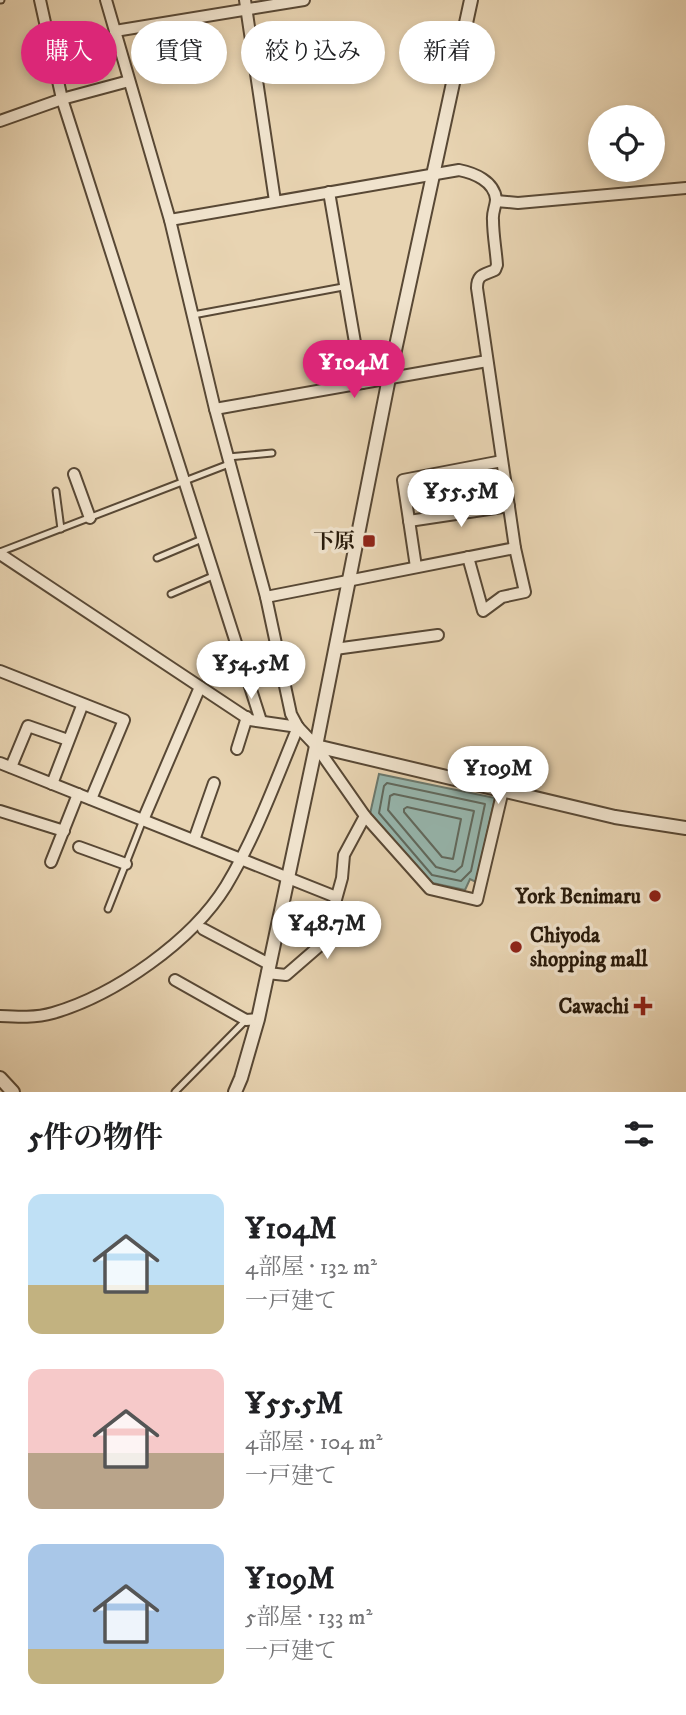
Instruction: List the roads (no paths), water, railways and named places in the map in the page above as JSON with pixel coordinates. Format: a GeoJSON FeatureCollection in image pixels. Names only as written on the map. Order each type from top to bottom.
{"type":"FeatureCollection","features":[{"type":"Feature","properties":{"kind":"street"},"geometry":{"type":"LineString","coordinates":[[40,0],[62,99],[261,721]]}},
{"type":"Feature","properties":{"kind":"street"},"geometry":{"type":"LineString","coordinates":[[106,0],[112,21]]}},
{"type":"Feature","properties":{"kind":"street"},"geometry":{"type":"LineString","coordinates":[[117,31],[246,5],[304,0]]}},
{"type":"Feature","properties":{"kind":"street"},"geometry":{"type":"LineString","coordinates":[[234,1092],[241,1079],[252,1020],[268,968],[316,746],[389,378],[471,0]]}},
{"type":"Feature","properties":{"kind":"street"},"geometry":{"type":"LineString","coordinates":[[246,5],[275,201]]}},
{"type":"Feature","properties":{"kind":"street"},"geometry":{"type":"LineString","coordinates":[[117,38],[170,220],[215,409],[266,597],[291,714],[365,816],[429,889],[477,900],[503,790]]}},
{"type":"Feature","properties":{"kind":"street"},"geometry":{"type":"LineString","coordinates":[[0,121],[62,99],[129,81]]}},
{"type":"Feature","properties":{"kind":"street"},"geometry":{"type":"LineString","coordinates":[[170,220],[459,170],[476,173],[494,192],[496,201],[492,220],[497,265],[495,270],[481,275],[477,280],[515,548],[525,592],[502,597],[482,611],[468,557]]}},
{"type":"Feature","properties":{"kind":"street"},"geometry":{"type":"LineString","coordinates":[[496,201],[518,203],[686,188]]}},
{"type":"Feature","properties":{"kind":"street"},"geometry":{"type":"LineString","coordinates":[[329,192],[343,287],[362,383]]}},
{"type":"Feature","properties":{"kind":"street"},"geometry":{"type":"LineString","coordinates":[[215,409],[487,361]]}},
{"type":"Feature","properties":{"kind":"street"},"geometry":{"type":"LineString","coordinates":[[416,568],[403,480],[502,461]]}},
{"type":"Feature","properties":{"kind":"street"},"geometry":{"type":"LineString","coordinates":[[74,474],[90,518]]}},
{"type":"Feature","properties":{"kind":"street"},"geometry":{"type":"LineString","coordinates":[[409,521],[509,506]]}},
{"type":"Feature","properties":{"kind":"street"},"geometry":{"type":"LineString","coordinates":[[266,597],[515,548]]}},
{"type":"Feature","properties":{"kind":"street"},"geometry":{"type":"LineString","coordinates":[[0,553],[247,718],[299,727]]}},
{"type":"Feature","properties":{"kind":"street"},"geometry":{"type":"LineString","coordinates":[[335,649],[438,635]]}},
{"type":"Feature","properties":{"kind":"street"},"geometry":{"type":"LineString","coordinates":[[0,671],[82,706],[124,720],[91,799]]}},
{"type":"Feature","properties":{"kind":"street"},"geometry":{"type":"LineString","coordinates":[[143,820],[200,687]]}},
{"type":"Feature","properties":{"kind":"street"},"geometry":{"type":"LineString","coordinates":[[52,784],[82,706]]}},
{"type":"Feature","properties":{"kind":"street"},"geometry":{"type":"LineString","coordinates":[[237,749],[247,718]]}},
{"type":"Feature","properties":{"kind":"street"},"geometry":{"type":"LineString","coordinates":[[68,740],[28,726],[5,765],[336,897]]}},
{"type":"Feature","properties":{"kind":"street"},"geometry":{"type":"LineString","coordinates":[[0,1016],[24,1017],[52,1013],[86,1000],[120,983],[152,961],[199,919],[224,889],[241,859],[299,727]]}},
{"type":"Feature","properties":{"kind":"street"},"geometry":{"type":"LineString","coordinates":[[316,746],[615,817],[686,828]]}},
{"type":"Feature","properties":{"kind":"street"},"geometry":{"type":"LineString","coordinates":[[194,840],[214,783]]}},
{"type":"Feature","properties":{"kind":"street"},"geometry":{"type":"LineString","coordinates":[[51,862],[78,794]]}},
{"type":"Feature","properties":{"kind":"street"},"geometry":{"type":"LineString","coordinates":[[0,811],[64,831]]}},
{"type":"Feature","properties":{"kind":"street"},"geometry":{"type":"LineString","coordinates":[[203,929],[268,968],[286,975],[324,942],[340,921],[332,914],[344,856],[365,816]]}},
{"type":"Feature","properties":{"kind":"street"},"geometry":{"type":"LineString","coordinates":[[79,847],[126,864]]}},
{"type":"Feature","properties":{"kind":"street"},"geometry":{"type":"LineString","coordinates":[[175,980],[252,1020]]}},
{"type":"Feature","properties":{"kind":"street"},"geometry":{"type":"LineString","coordinates":[[0,1078],[13,1092]]}},
{"type":"Feature","properties":{"kind":"lane"},"geometry":{"type":"LineString","coordinates":[[193,315],[343,287]]}},
{"type":"Feature","properties":{"kind":"lane"},"geometry":{"type":"LineString","coordinates":[[0,553],[184,482],[229,461],[272,453]]}},
{"type":"Feature","properties":{"kind":"lane"},"geometry":{"type":"LineString","coordinates":[[55,491],[61,529]]}},
{"type":"Feature","properties":{"kind":"lane"},"geometry":{"type":"LineString","coordinates":[[157,558],[203,539]]}},
{"type":"Feature","properties":{"kind":"lane"},"geometry":{"type":"LineString","coordinates":[[171,594],[214,576]]}},
{"type":"Feature","properties":{"kind":"lane"},"geometry":{"type":"LineString","coordinates":[[108,909],[143,820]]}},
{"type":"Feature","properties":{"kind":"lane"},"geometry":{"type":"LineString","coordinates":[[175,1092],[252,1020]]}},
{"type":"Feature","properties":{"kind":"water"},"geometry":{"type":"Polygon","coordinates":[[[379,774],[495,798],[476,882],[470,879],[465,890],[428,882],[370,814],[379,774]]]}},
{"type":"Feature","properties":{"kind":"place","name":"下原"},"geometry":{"type":"Point","coordinates":[369,541]}},
{"type":"Feature","properties":{"kind":"place","name":"York Benimaru"},"geometry":{"type":"Point","coordinates":[655,896]}},
{"type":"Feature","properties":{"kind":"place","name":"Chiyoda shopping mall"},"geometry":{"type":"Point","coordinates":[516,947]}},
{"type":"Feature","properties":{"kind":"place","name":"Cawachi"},"geometry":{"type":"Point","coordinates":[643,1006]}}]}
